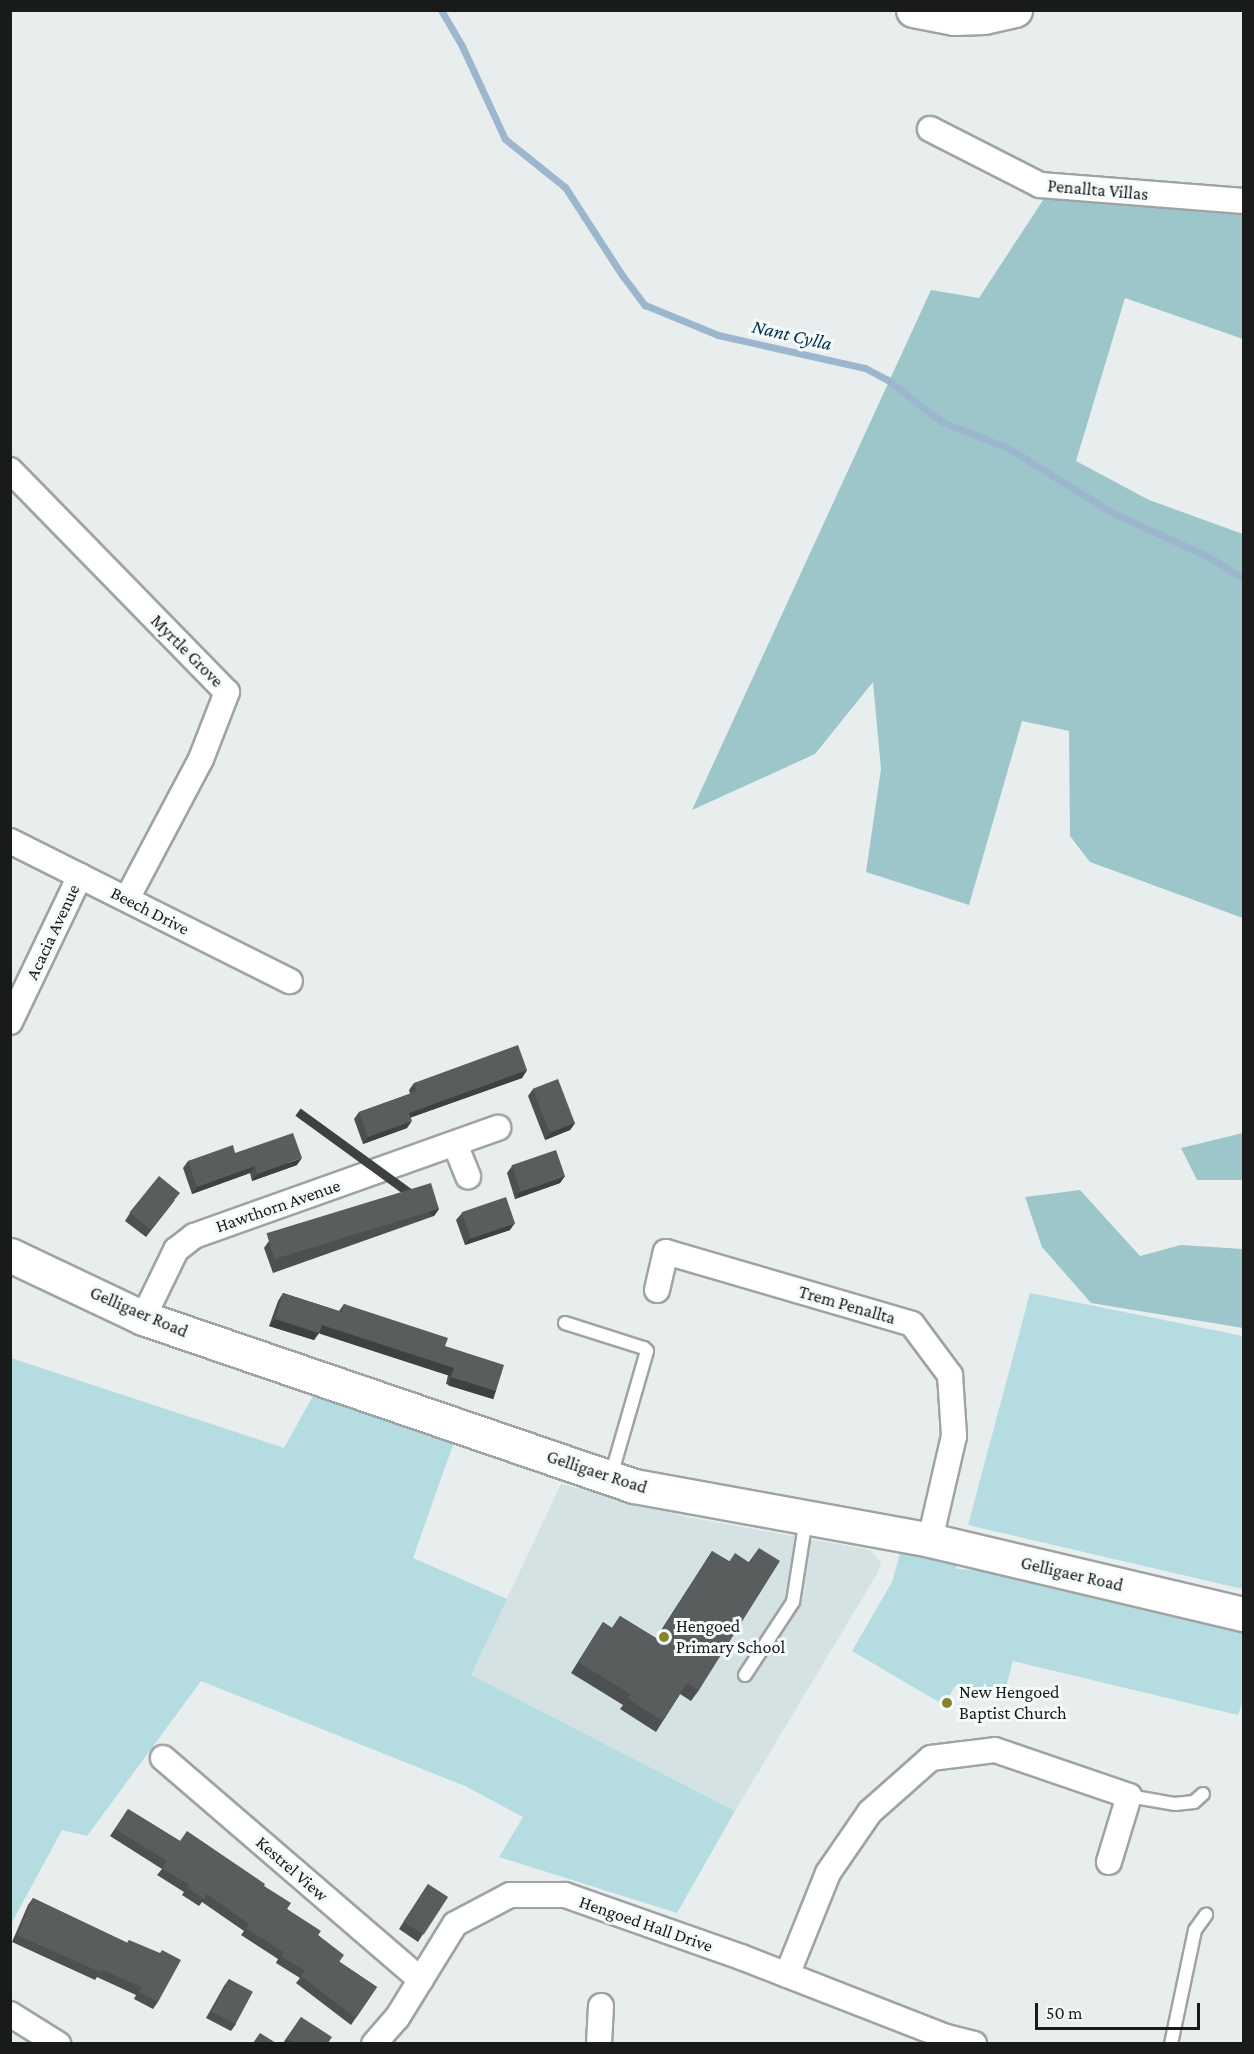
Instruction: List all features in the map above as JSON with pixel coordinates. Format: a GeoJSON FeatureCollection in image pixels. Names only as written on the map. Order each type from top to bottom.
{"type":"FeatureCollection","features":[{"type":"Feature","properties":{"kind":"street"},"geometry":{"type":"LineString","coordinates":[[913,10],[954,18],[984,17],[1015,10]]}},
{"type":"Feature","properties":{"kind":"street","name":"Penallta Villas"},"geometry":{"type":"LineString","coordinates":[[930,129],[1040,185],[1244,201]]}},
{"type":"Feature","properties":{"kind":"street","name":"Myrtle Grove"},"geometry":{"type":"LineString","coordinates":[[10,471],[227,692],[201,759],[127,899]]}},
{"type":"Feature","properties":{"kind":"street","name":"Beech Drive"},"geometry":{"type":"LineString","coordinates":[[10,841],[290,981]]}},
{"type":"Feature","properties":{"kind":"street","name":"Acacia Avenue"},"geometry":{"type":"LineString","coordinates":[[10,1022],[80,876]]}},
{"type":"Feature","properties":{"kind":"street","name":"Hawthorn Avenue"},"geometry":{"type":"LineString","coordinates":[[143,1318],[176,1250],[194,1236],[498,1128]]}},
{"type":"Feature","properties":{"kind":"street"},"geometry":{"type":"LineString","coordinates":[[455,1144],[468,1177]]}},
{"type":"Feature","properties":{"kind":"street","name":"Trem Penallta"},"geometry":{"type":"LineString","coordinates":[[657,1290],[666,1252],[912,1324],[950,1374],[954,1436],[930,1540]]}},
{"type":"Feature","properties":{"kind":"street","name":"Gelligaer Road"},"geometry":{"type":"LineString","coordinates":[[10,1255],[143,1318],[634,1486],[930,1540],[1244,1614]]}},
{"type":"Feature","properties":{"kind":"street"},"geometry":{"type":"LineString","coordinates":[[788,1975],[828,1873],[870,1812],[931,1758],[995,1750],[1129,1796],[1109,1862]]}},
{"type":"Feature","properties":{"kind":"street","name":"Kestrel View"},"geometry":{"type":"LineString","coordinates":[[163,1758],[421,1980]]}},
{"type":"Feature","properties":{"kind":"street","name":"Hengoed Hall Drive"},"geometry":{"type":"LineString","coordinates":[[374,2043],[397,2018],[455,1924],[510,1895],[565,1895],[788,1975],[946,2037],[974,2043]]}},
{"type":"Feature","properties":{"kind":"street"},"geometry":{"type":"LineString","coordinates":[[599,2043],[601,2007]]}},
{"type":"Feature","properties":{"kind":"street"},"geometry":{"type":"LineString","coordinates":[[10,2014],[58,2043]]}},
{"type":"Feature","properties":{"kind":"lane"},"geometry":{"type":"LineString","coordinates":[[565,1323],[644,1348],[647,1351],[610,1478]]}},
{"type":"Feature","properties":{"kind":"lane"},"geometry":{"type":"LineString","coordinates":[[745,1675],[793,1602],[806,1518]]}},
{"type":"Feature","properties":{"kind":"lane"},"geometry":{"type":"LineString","coordinates":[[1129,1796],[1176,1804],[1194,1802],[1203,1794]]}},
{"type":"Feature","properties":{"kind":"lane"},"geometry":{"type":"LineString","coordinates":[[1172,2043],[1195,1930],[1206,1915]]}},
{"type":"Feature","properties":{"kind":"shaded area"},"geometry":{"type":"Polygon","coordinates":[[[1047,194],[1243,213],[1243,339],[1125,298],[1076,461],[1149,500],[1243,534],[1243,918],[1090,862],[1070,836],[1069,731],[1022,721],[969,905],[866,872],[881,769],[873,682],[815,754],[692,810],[931,290],[979,298],[1047,194]]]}},
{"type":"Feature","properties":{"kind":"shaded area"},"geometry":{"type":"Polygon","coordinates":[[[1243,1133],[1243,1180],[1197,1180],[1181,1148],[1243,1133]]]}},
{"type":"Feature","properties":{"kind":"shaded area"},"geometry":{"type":"Polygon","coordinates":[[[1080,1190],[1140,1256],[1181,1245],[1243,1249],[1243,1328],[1091,1303],[1042,1247],[1025,1197],[1080,1190]]]}},
{"type":"Feature","properties":{"kind":"shaded area"},"geometry":{"type":"Polygon","coordinates":[[[1030,1293],[1243,1336],[1243,1589],[968,1525],[1030,1293]]]}},
{"type":"Feature","properties":{"kind":"shaded area"},"geometry":{"type":"Polygon","coordinates":[[[11,1358],[284,1448],[314,1394],[455,1439],[413,1558],[507,1599],[471,1675],[735,1811],[677,1913],[499,1857],[523,1817],[465,1786],[201,1681],[87,1836],[62,1830],[11,1924],[11,1358]]]}},
{"type":"Feature","properties":{"kind":"shaded area","name":"Hengoed Primary School"},"geometry":{"type":"Polygon","coordinates":[[[561,1484],[687,1517],[870,1550],[881,1562],[878,1572],[735,1811],[471,1675],[561,1484]]]}},
{"type":"Feature","properties":{"kind":"shaded area"},"geometry":{"type":"Polygon","coordinates":[[[900,1554],[953,1560],[957,1569],[973,1570],[984,1561],[1243,1624],[1243,1701],[1238,1715],[1013,1661],[1004,1695],[955,1686],[944,1705],[852,1651],[892,1582],[900,1554]]]}},
{"type":"Feature","properties":{"kind":"building"},"geometry":{"type":"Polygon","coordinates":[[[518,1045],[527,1070],[409,1113],[412,1121],[368,1137],[359,1112],[417,1091],[414,1083],[518,1045]]]}},
{"type":"Feature","properties":{"kind":"building"},"geometry":{"type":"Polygon","coordinates":[[[558,1079],[575,1123],[550,1133],[533,1089],[558,1079]]]}},
{"type":"Feature","properties":{"kind":"building"},"geometry":{"type":"Polygon","coordinates":[[[293,1133],[302,1158],[257,1174],[255,1166],[197,1187],[188,1161],[233,1145],[235,1153],[293,1133]]]}},
{"type":"Feature","properties":{"kind":"building"},"geometry":{"type":"Polygon","coordinates":[[[556,1150],[565,1176],[521,1192],[512,1165],[556,1150]]]}},
{"type":"Feature","properties":{"kind":"building"},"geometry":{"type":"Polygon","coordinates":[[[159,1176],[180,1193],[150,1230],[129,1213],[159,1176]]]}},
{"type":"Feature","properties":{"kind":"building"},"geometry":{"type":"Polygon","coordinates":[[[431,1183],[439,1209],[274,1259],[267,1233],[431,1183]]]}},
{"type":"Feature","properties":{"kind":"building"},"geometry":{"type":"Polygon","coordinates":[[[506,1197],[515,1223],[471,1239],[462,1212],[506,1197]]]}},
{"type":"Feature","properties":{"kind":"building"},"geometry":{"type":"Polygon","coordinates":[[[283,1293],[342,1312],[344,1304],[448,1338],[445,1346],[504,1365],[496,1391],[451,1377],[454,1368],[322,1325],[319,1333],[275,1319],[283,1293]]]}},
{"type":"Feature","properties":{"kind":"building"},"geometry":{"type":"Polygon","coordinates":[[[759,1548],[780,1561],[699,1690],[687,1683],[663,1721],[628,1699],[630,1694],[578,1662],[603,1622],[612,1628],[620,1616],[657,1639],[712,1551],[729,1562],[735,1553],[750,1563],[759,1548]]]}},
{"type":"Feature","properties":{"kind":"building"},"geometry":{"type":"Polygon","coordinates":[[[128,1809],[180,1841],[187,1831],[291,1903],[287,1909],[321,1931],[318,1935],[344,1955],[339,1962],[377,1987],[356,2018],[301,1976],[305,1971],[281,1956],[283,1952],[246,1928],[249,1924],[207,1894],[204,1899],[187,1888],[189,1885],[162,1868],[167,1861],[115,1829],[128,1809]]]}},
{"type":"Feature","properties":{"kind":"building"},"geometry":{"type":"Polygon","coordinates":[[[428,1884],[448,1897],[424,1935],[403,1922],[428,1884]]]}},
{"type":"Feature","properties":{"kind":"building"},"geometry":{"type":"Polygon","coordinates":[[[33,1898],[128,1943],[129,1940],[160,1953],[162,1950],[181,1960],[158,2002],[139,1992],[142,1987],[102,1970],[100,1972],[17,1935],[33,1898]]]}},
{"type":"Feature","properties":{"kind":"building"},"geometry":{"type":"Polygon","coordinates":[[[229,1979],[253,1992],[235,2024],[212,2012],[229,1979]]]}},
{"type":"Feature","properties":{"kind":"building"},"geometry":{"type":"Polygon","coordinates":[[[301,2017],[332,2037],[328,2043],[294,2043],[287,2039],[301,2017]]]}},
{"type":"Feature","properties":{"kind":"building"},"geometry":{"type":"Polygon","coordinates":[[[260,2033],[276,2043],[253,2043],[260,2033]]]}},
{"type":"Feature","properties":{"kind":"waterway","name":"Nant Cylla"},"geometry":{"type":"LineString","coordinates":[[441,10],[462,46],[505,139],[565,187],[622,275],[645,305],[718,335],[865,368],[888,380],[942,422],[1008,448],[1113,513],[1207,556],[1244,579]]}},
{"type":"Feature","properties":{"kind":"place","name":"Hengoed Primary School"},"geometry":{"type":"Point","coordinates":[664,1637]}},
{"type":"Feature","properties":{"kind":"place","name":"New Hengoed Baptist Church"},"geometry":{"type":"Point","coordinates":[947,1703]}}]}
